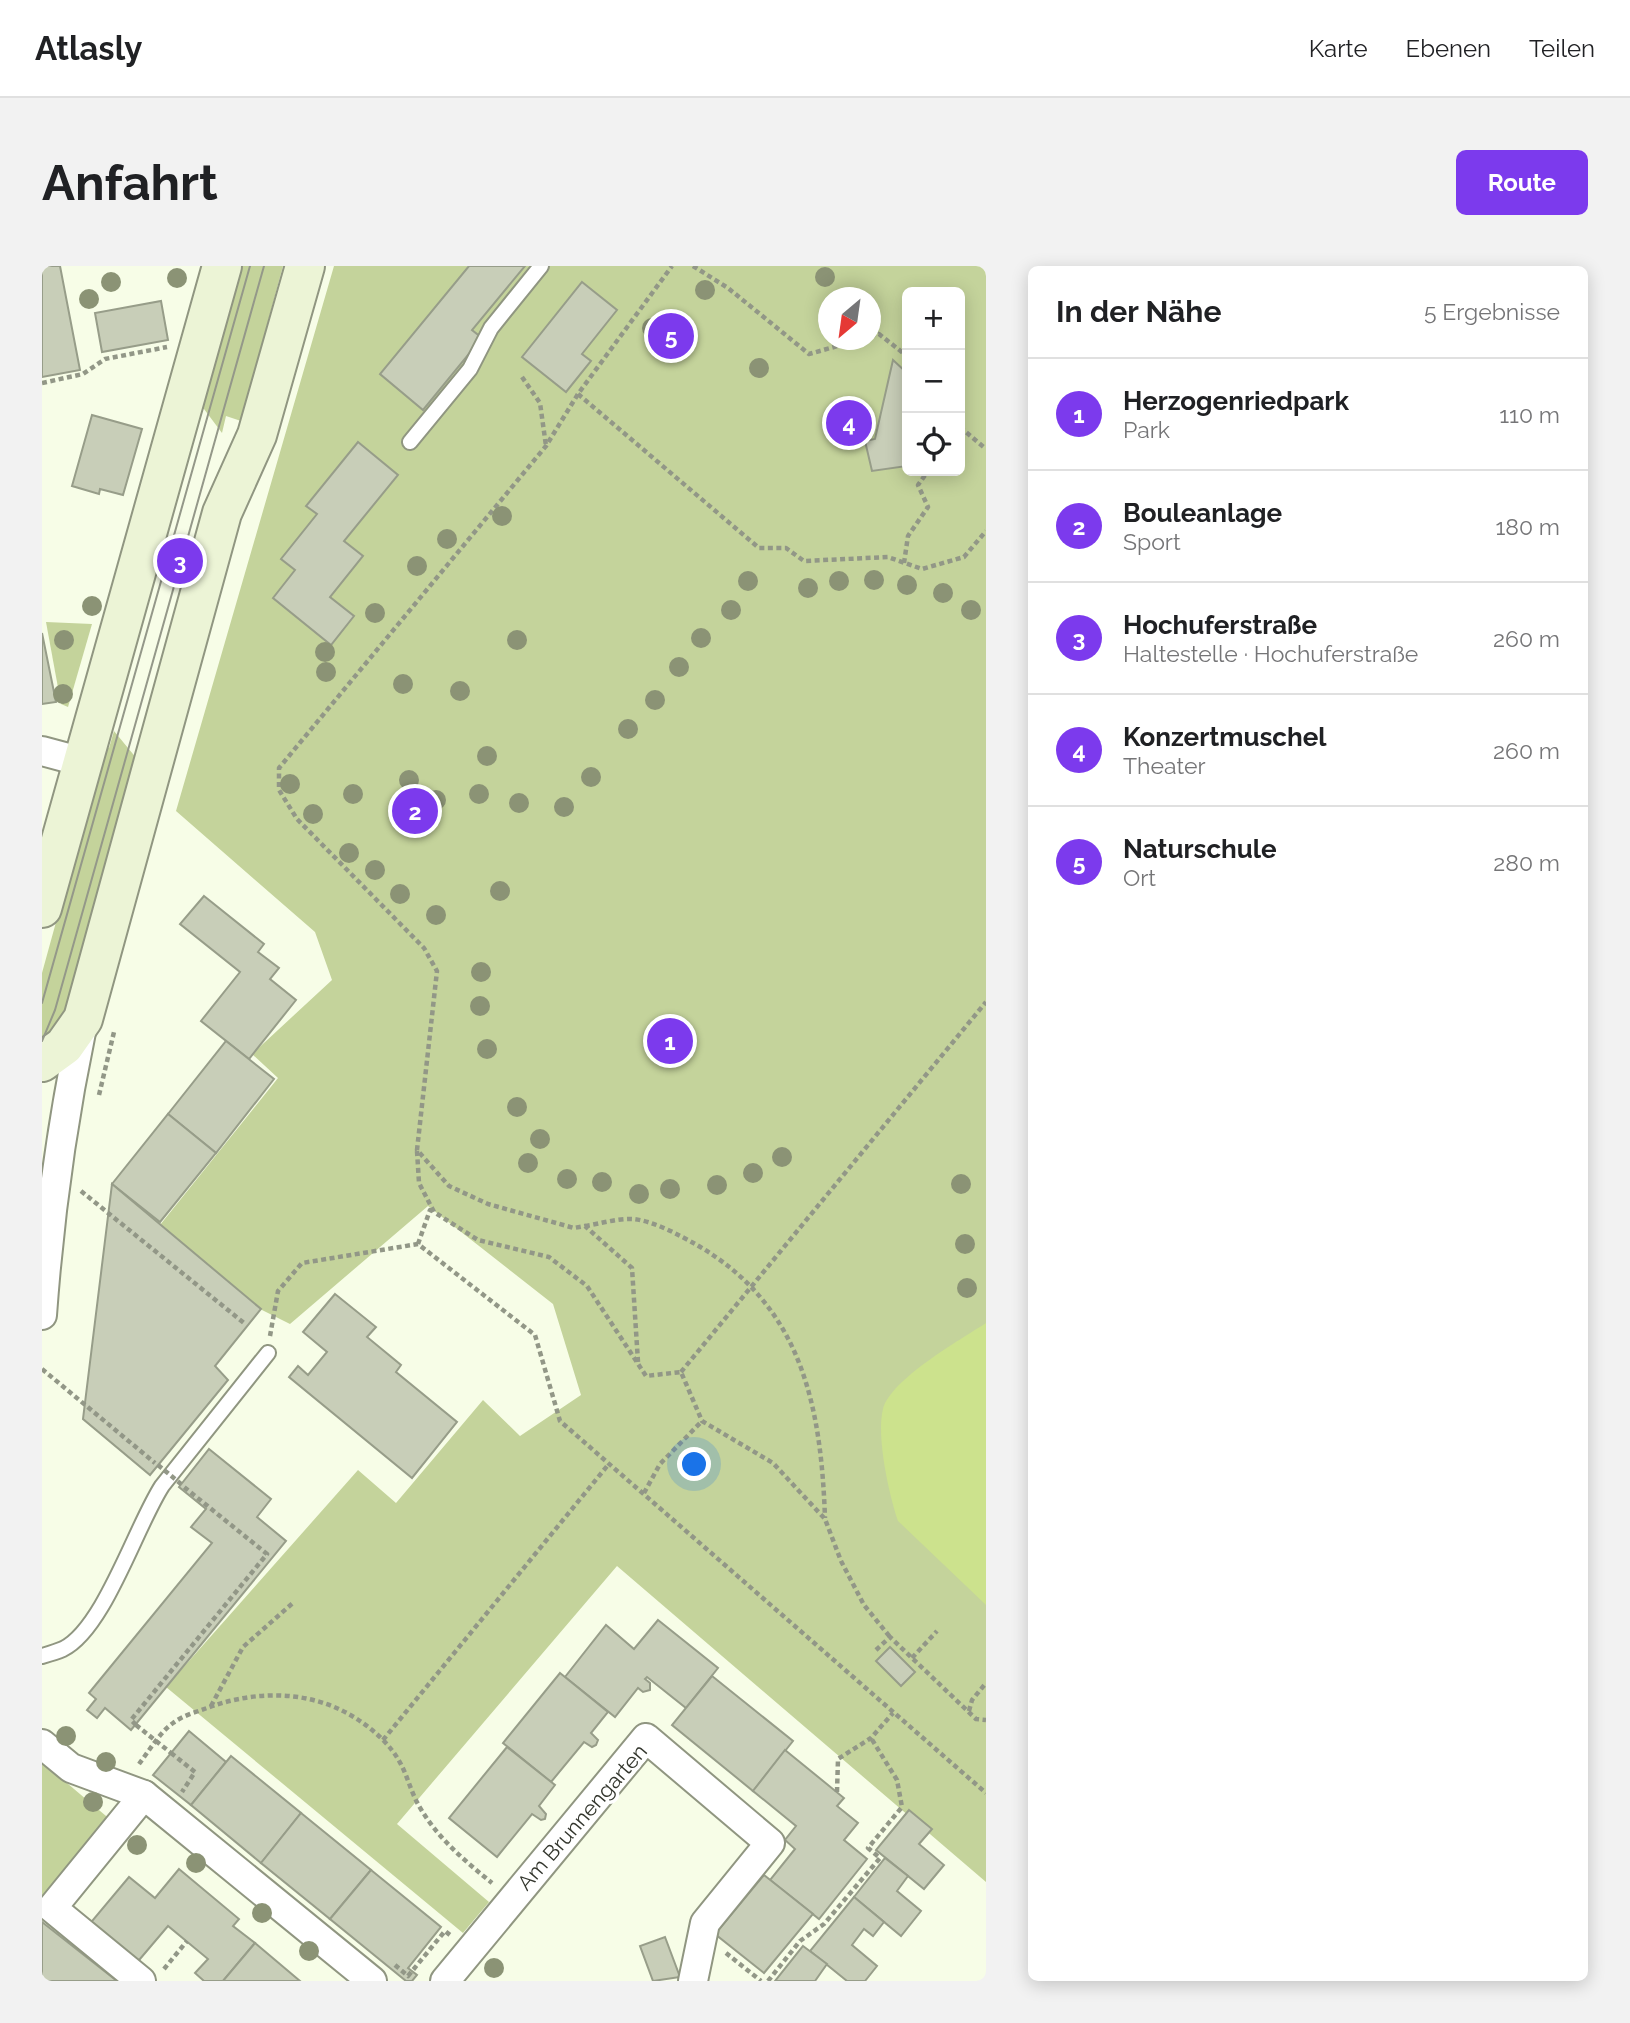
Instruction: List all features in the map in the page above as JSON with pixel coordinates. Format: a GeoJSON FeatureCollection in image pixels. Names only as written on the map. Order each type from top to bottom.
{"type":"FeatureCollection","features":[{"type":"Feature","properties":{"kind":"street"},"geometry":{"type":"LineString","coordinates":[[42,908],[222,266]]}},
{"type":"Feature","properties":{"kind":"street"},"geometry":{"type":"LineString","coordinates":[[42,1315],[52,1115],[83,1019],[222,513],[257,435],[304,266]]}},
{"type":"Feature","properties":{"kind":"street"},"geometry":{"type":"LineString","coordinates":[[42,751],[83,762]]}},
{"type":"Feature","properties":{"kind":"street"},"geometry":{"type":"LineString","coordinates":[[42,1062],[64,1046],[83,1019]]}},
{"type":"Feature","properties":{"kind":"street","name":"Am Brunnengarten"},"geometry":{"type":"LineString","coordinates":[[445,1981],[646,1738],[770,1843],[705,1923],[692,1981]]}},
{"type":"Feature","properties":{"kind":"street"},"geometry":{"type":"LineString","coordinates":[[42,1744],[72,1768],[132,1791],[372,1981]]}},
{"type":"Feature","properties":{"kind":"street"},"geometry":{"type":"LineString","coordinates":[[132,1791],[51,1908],[152,1976]]}},
{"type":"Feature","properties":{"kind":"lane"},"geometry":{"type":"LineString","coordinates":[[410,442],[470,369],[491,328],[541,266]]}},
{"type":"Feature","properties":{"kind":"lane"},"geometry":{"type":"LineString","coordinates":[[42,1656],[65,1649],[98,1615],[149,1506],[268,1353]]}},
{"type":"Feature","properties":{"kind":"path"},"geometry":{"type":"LineString","coordinates":[[434,1212],[419,1183],[417,1150],[438,971],[424,947],[297,819],[279,790],[279,768],[547,446],[578,394],[672,266]]}},
{"type":"Feature","properties":{"kind":"path"},"geometry":{"type":"LineString","coordinates":[[693,266],[728,288],[809,354],[823,350]]}},
{"type":"Feature","properties":{"kind":"path"},"geometry":{"type":"LineString","coordinates":[[881,336],[902,352]]}},
{"type":"Feature","properties":{"kind":"path"},"geometry":{"type":"LineString","coordinates":[[42,383],[83,374],[105,359],[179,345]]}},
{"type":"Feature","properties":{"kind":"path"},"geometry":{"type":"LineString","coordinates":[[522,377],[540,403],[547,446]]}},
{"type":"Feature","properties":{"kind":"path"},"geometry":{"type":"LineString","coordinates":[[578,394],[759,548],[786,548],[804,561],[888,557],[922,569],[964,557],[986,531]]}},
{"type":"Feature","properties":{"kind":"path"},"geometry":{"type":"LineString","coordinates":[[965,431],[986,449]]}},
{"type":"Feature","properties":{"kind":"path"},"geometry":{"type":"LineString","coordinates":[[904,563],[908,536],[928,507],[918,485],[924,476]]}},
{"type":"Feature","properties":{"kind":"path"},"geometry":{"type":"LineString","coordinates":[[418,1244],[430,1210],[478,1240],[550,1257],[587,1286],[646,1376],[681,1372],[986,1002]]}},
{"type":"Feature","properties":{"kind":"path"},"geometry":{"type":"LineString","coordinates":[[417,1150],[449,1186],[488,1204],[574,1228],[633,1219],[678,1234],[718,1257],[752,1288],[776,1316],[803,1367],[818,1421],[823,1459],[825,1519],[841,1561],[864,1605],[890,1636],[976,1719],[986,1720]]}},
{"type":"Feature","properties":{"kind":"path"},"geometry":{"type":"LineString","coordinates":[[79,1189],[244,1323]]}},
{"type":"Feature","properties":{"kind":"path"},"geometry":{"type":"LineString","coordinates":[[585,1226],[632,1268],[638,1362]]}},
{"type":"Feature","properties":{"kind":"path"},"geometry":{"type":"LineString","coordinates":[[268,1353],[278,1291],[302,1263],[418,1244],[535,1335],[560,1421],[986,1793]]}},
{"type":"Feature","properties":{"kind":"path"},"geometry":{"type":"LineString","coordinates":[[42,1369],[267,1554],[131,1720],[171,1753]]}},
{"type":"Feature","properties":{"kind":"path"},"geometry":{"type":"LineString","coordinates":[[681,1372],[702,1422],[773,1463],[825,1519]]}},
{"type":"Feature","properties":{"kind":"path"},"geometry":{"type":"LineString","coordinates":[[644,1493],[660,1464],[702,1422]]}},
{"type":"Feature","properties":{"kind":"path"},"geometry":{"type":"LineString","coordinates":[[383,1740],[608,1465]]}},
{"type":"Feature","properties":{"kind":"path"},"geometry":{"type":"LineString","coordinates":[[211,1706],[243,1647],[294,1602]]}},
{"type":"Feature","properties":{"kind":"path"},"geometry":{"type":"LineString","coordinates":[[912,1658],[937,1631]]}},
{"type":"Feature","properties":{"kind":"path"},"geometry":{"type":"LineString","coordinates":[[876,1650],[890,1636]]}},
{"type":"Feature","properties":{"kind":"path"},"geometry":{"type":"LineString","coordinates":[[969,1712],[972,1700],[986,1683]]}},
{"type":"Feature","properties":{"kind":"path"},"geometry":{"type":"LineString","coordinates":[[132,1791],[172,1723],[211,1706],[248,1696],[298,1695],[339,1709],[383,1740],[402,1762],[420,1808],[442,1839],[512,1899]]}},
{"type":"Feature","properties":{"kind":"path"},"geometry":{"type":"LineString","coordinates":[[836,1792],[838,1759],[871,1738],[893,1713]]}},
{"type":"Feature","properties":{"kind":"path"},"geometry":{"type":"LineString","coordinates":[[768,1981],[800,1941],[824,1924],[880,1857],[868,1848],[902,1807],[897,1780],[871,1738]]}},
{"type":"Feature","properties":{"kind":"path"},"geometry":{"type":"LineString","coordinates":[[703,1934],[761,1981]]}},
{"type":"Feature","properties":{"kind":"path"},"geometry":{"type":"LineString","coordinates":[[152,1976],[187,1941]]}},
{"type":"Feature","properties":{"kind":"shaded area"},"geometry":{"type":"Polygon","coordinates":[[[236,266],[283,266],[241,421],[226,416],[222,433],[204,409],[194,406],[236,266]]]}},
{"type":"Feature","properties":{"kind":"shaded area"},"geometry":{"type":"Polygon","coordinates":[[[334,266],[986,266],[986,1882],[617,1566],[397,1824],[489,1902],[463,1933],[166,1687],[358,1470],[396,1503],[483,1400],[520,1436],[581,1395],[553,1304],[428,1206],[290,1324],[260,1309],[160,1225],[278,1078],[252,1054],[332,980],[315,932],[176,811],[334,266]]]}},
{"type":"Feature","properties":{"kind":"shaded area"},"geometry":{"type":"Polygon","coordinates":[[[46,622],[92,624],[68,707],[61,704],[46,622]]]}},
{"type":"Feature","properties":{"kind":"shaded area"},"geometry":{"type":"Polygon","coordinates":[[[114,731],[142,765],[71,1015],[42,1052],[42,973],[72,864],[97,744],[109,748],[114,731]]]}},
{"type":"Feature","properties":{"kind":"shaded area"},"geometry":{"type":"Polygon","coordinates":[[[986,1323],[986,1605],[898,1521],[887,1481],[881,1420],[889,1397],[899,1385],[928,1361],[986,1323]]]}},
{"type":"Feature","properties":{"kind":"shaded area"},"geometry":{"type":"Polygon","coordinates":[[[42,1762],[112,1821],[42,1908],[42,1762]]]}},
{"type":"Feature","properties":{"kind":"building"},"geometry":{"type":"Polygon","coordinates":[[[42,266],[60,266],[80,370],[42,377],[42,266]]]}},
{"type":"Feature","properties":{"kind":"building"},"geometry":{"type":"Polygon","coordinates":[[[469,266],[525,266],[472,330],[482,338],[423,410],[380,374],[469,266]]]}},
{"type":"Feature","properties":{"kind":"building"},"geometry":{"type":"Polygon","coordinates":[[[582,282],[617,310],[582,354],[591,361],[566,392],[522,357],[582,282]]]}},
{"type":"Feature","properties":{"kind":"building"},"geometry":{"type":"Polygon","coordinates":[[[161,301],[168,340],[102,352],[95,313],[161,301]]]}},
{"type":"Feature","properties":{"kind":"building"},"geometry":{"type":"Polygon","coordinates":[[[668,312],[694,334],[674,360],[647,338],[668,312]]]}},
{"type":"Feature","properties":{"kind":"building"},"geometry":{"type":"Polygon","coordinates":[[[893,360],[902,368],[902,467],[872,471],[865,441],[875,439],[893,360]]]}},
{"type":"Feature","properties":{"kind":"building"},"geometry":{"type":"Polygon","coordinates":[[[92,415],[142,429],[123,495],[100,489],[99,494],[72,486],[92,415]]]}},
{"type":"Feature","properties":{"kind":"building"},"geometry":{"type":"Polygon","coordinates":[[[358,442],[398,475],[344,541],[363,556],[330,597],[354,616],[331,645],[273,598],[295,570],[281,559],[317,514],[306,506],[358,442]]]}},
{"type":"Feature","properties":{"kind":"building"},"geometry":{"type":"Polygon","coordinates":[[[42,633],[56,702],[42,704],[42,633]]]}},
{"type":"Feature","properties":{"kind":"building"},"geometry":{"type":"Polygon","coordinates":[[[204,896],[264,944],[258,952],[279,968],[270,979],[296,1000],[249,1059],[201,1021],[240,972],[180,924],[204,896]]]}},
{"type":"Feature","properties":{"kind":"building"},"geometry":{"type":"Polygon","coordinates":[[[226,1041],[274,1079],[216,1153],[168,1114],[226,1041]]]}},
{"type":"Feature","properties":{"kind":"building"},"geometry":{"type":"Polygon","coordinates":[[[168,1114],[216,1153],[160,1222],[112,1184],[168,1114]]]}},
{"type":"Feature","properties":{"kind":"building"},"geometry":{"type":"Polygon","coordinates":[[[112,1184],[261,1309],[215,1366],[228,1380],[150,1475],[83,1419],[112,1184]]]}},
{"type":"Feature","properties":{"kind":"building"},"geometry":{"type":"Polygon","coordinates":[[[335,1294],[376,1327],[367,1337],[401,1365],[396,1372],[457,1422],[412,1478],[289,1377],[298,1366],[308,1375],[327,1352],[303,1332],[335,1294]]]}},
{"type":"Feature","properties":{"kind":"building"},"geometry":{"type":"Polygon","coordinates":[[[209,1449],[271,1499],[257,1517],[286,1541],[131,1730],[105,1708],[97,1718],[87,1710],[96,1699],[89,1693],[212,1543],[191,1527],[206,1509],[179,1487],[209,1449]]]}},
{"type":"Feature","properties":{"kind":"building"},"geometry":{"type":"Polygon","coordinates":[[[658,1620],[718,1668],[686,1708],[647,1677],[645,1679],[650,1683],[650,1690],[643,1692],[638,1688],[615,1717],[565,1677],[606,1625],[634,1649],[658,1620]]]}},
{"type":"Feature","properties":{"kind":"building"},"geometry":{"type":"Polygon","coordinates":[[[890,1647],[915,1672],[901,1686],[876,1661],[890,1647]]]}},
{"type":"Feature","properties":{"kind":"building"},"geometry":{"type":"Polygon","coordinates":[[[560,1673],[608,1712],[591,1733],[598,1740],[596,1745],[592,1747],[584,1742],[551,1782],[503,1743],[560,1673]]]}},
{"type":"Feature","properties":{"kind":"building"},"geometry":{"type":"Polygon","coordinates":[[[712,1676],[793,1741],[753,1791],[672,1725],[712,1676]]]}},
{"type":"Feature","properties":{"kind":"building"},"geometry":{"type":"Polygon","coordinates":[[[189,1731],[226,1762],[191,1805],[153,1775],[189,1731]]]}},
{"type":"Feature","properties":{"kind":"building"},"geometry":{"type":"Polygon","coordinates":[[[507,1747],[555,1785],[539,1806],[546,1814],[545,1819],[541,1820],[532,1814],[497,1857],[449,1818],[507,1747]]]}},
{"type":"Feature","properties":{"kind":"building"},"geometry":{"type":"Polygon","coordinates":[[[785,1750],[844,1798],[837,1806],[858,1823],[844,1840],[867,1859],[819,1919],[770,1880],[795,1849],[785,1840],[796,1826],[753,1791],[785,1750]]]}},
{"type":"Feature","properties":{"kind":"building"},"geometry":{"type":"Polygon","coordinates":[[[231,1756],[301,1813],[261,1863],[191,1805],[231,1756]]]}},
{"type":"Feature","properties":{"kind":"building"},"geometry":{"type":"Polygon","coordinates":[[[909,1810],[932,1829],[919,1844],[944,1865],[924,1889],[876,1850],[909,1810]]]}},
{"type":"Feature","properties":{"kind":"building"},"geometry":{"type":"Polygon","coordinates":[[[301,1813],[371,1870],[330,1919],[261,1863],[301,1813]]]}},
{"type":"Feature","properties":{"kind":"building"},"geometry":{"type":"Polygon","coordinates":[[[885,1858],[908,1876],[897,1891],[921,1911],[901,1936],[854,1897],[885,1858]]]}},
{"type":"Feature","properties":{"kind":"building"},"geometry":{"type":"Polygon","coordinates":[[[179,1869],[239,1919],[233,1926],[255,1943],[223,1981],[204,1981],[195,1973],[208,1959],[168,1926],[134,1966],[87,1927],[129,1877],[155,1898],[179,1869]]]}},
{"type":"Feature","properties":{"kind":"building"},"geometry":{"type":"Polygon","coordinates":[[[371,1870],[441,1927],[408,1968],[417,1975],[412,1981],[406,1981],[330,1919],[371,1870]]]}},
{"type":"Feature","properties":{"kind":"building"},"geometry":{"type":"Polygon","coordinates":[[[764,1875],[813,1914],[764,1973],[715,1934],[764,1875]]]}},
{"type":"Feature","properties":{"kind":"building"},"geometry":{"type":"Polygon","coordinates":[[[854,1897],[884,1922],[873,1936],[864,1929],[852,1945],[877,1966],[865,1981],[847,1981],[810,1951],[854,1897]]]}},
{"type":"Feature","properties":{"kind":"building"},"geometry":{"type":"Polygon","coordinates":[[[42,1922],[117,1981],[42,1981],[42,1922]]]}},
{"type":"Feature","properties":{"kind":"building"},"geometry":{"type":"Polygon","coordinates":[[[665,1937],[680,1977],[653,1981],[640,1946],[665,1937]]]}},
{"type":"Feature","properties":{"kind":"building"},"geometry":{"type":"Polygon","coordinates":[[[255,1943],[300,1981],[223,1981],[255,1943]]]}},
{"type":"Feature","properties":{"kind":"building"},"geometry":{"type":"Polygon","coordinates":[[[803,1946],[827,1964],[815,1981],[775,1981],[803,1946]]]}},
{"type":"Feature","properties":{"kind":"tram line"},"geometry":{"type":"LineString","coordinates":[[42,1003],[250,266]]}},
{"type":"Feature","properties":{"kind":"tram line"},"geometry":{"type":"LineString","coordinates":[[42,1041],[55,1010],[264,266]]}},
{"type":"Feature","properties":{"kind":"place","name":"Naturschule"},"geometry":{"type":"Point","coordinates":[671,336]}},
{"type":"Feature","properties":{"kind":"place","name":"Konzertmuschel"},"geometry":{"type":"Point","coordinates":[849,423]}},
{"type":"Feature","properties":{"kind":"place","name":"Hochuferstraße"},"geometry":{"type":"Point","coordinates":[180,561]}},
{"type":"Feature","properties":{"kind":"place","name":"Bouleanlage"},"geometry":{"type":"Point","coordinates":[415,811]}},
{"type":"Feature","properties":{"kind":"place","name":"Herzogenriedpark"},"geometry":{"type":"Point","coordinates":[670,1041]}}]}
